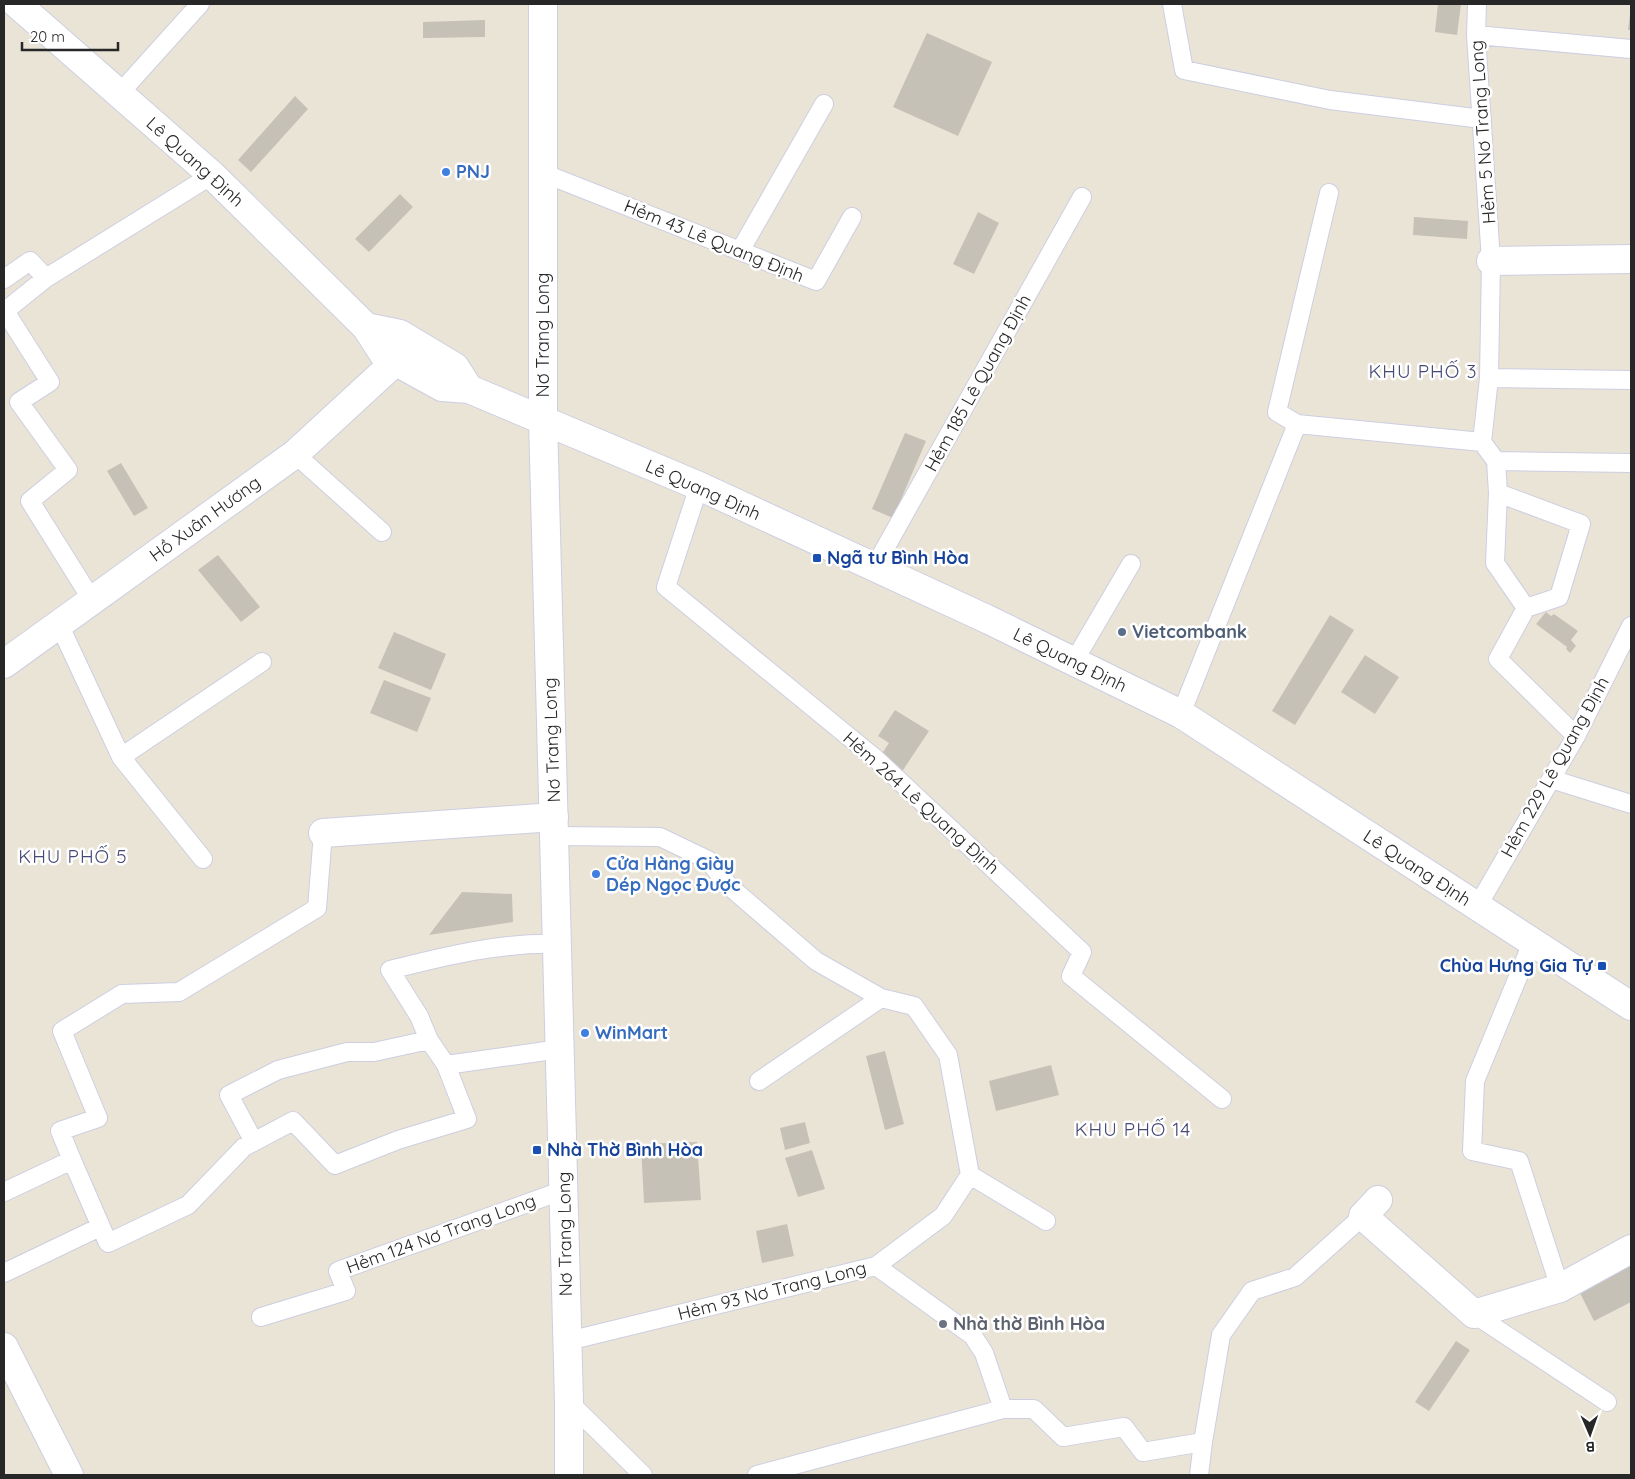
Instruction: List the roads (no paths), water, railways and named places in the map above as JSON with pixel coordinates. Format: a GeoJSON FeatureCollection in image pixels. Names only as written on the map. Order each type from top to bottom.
{"type":"FeatureCollection","features":[{"type":"Feature","properties":{"kind":"main road","name":"Lê Quang Định"},"geometry":{"type":"LineString","coordinates":[[17,4],[212,175],[366,328],[384,356],[442,387],[469,389],[699,486],[989,620],[1073,663],[1181,714],[1631,1006]]}},
{"type":"Feature","properties":{"kind":"main road","name":"Nơ Trang Long"},"geometry":{"type":"LineString","coordinates":[[543,4],[543,420],[559,944],[568,1341],[569,1475]]}},
{"type":"Feature","properties":{"kind":"main road"},"geometry":{"type":"LineString","coordinates":[[1491,261],[1631,259]]}},
{"type":"Feature","properties":{"kind":"main road"},"geometry":{"type":"LineString","coordinates":[[366,328],[400,334],[455,367],[469,389]]}},
{"type":"Feature","properties":{"kind":"main road","name":"Hồ Xuân Hương"},"geometry":{"type":"LineString","coordinates":[[4,664],[295,454],[395,362]]}},
{"type":"Feature","properties":{"kind":"main road"},"geometry":{"type":"LineString","coordinates":[[323,833],[554,826]]}},
{"type":"Feature","properties":{"kind":"main road"},"geometry":{"type":"LineString","coordinates":[[1370,1208],[1474,1314],[1560,1288],[1631,1249]]}},
{"type":"Feature","properties":{"kind":"main road"},"geometry":{"type":"LineString","coordinates":[[4,1347],[69,1475]]}},
{"type":"Feature","properties":{"kind":"lane"},"geometry":{"type":"LineString","coordinates":[[119,94],[200,4]]}},
{"type":"Feature","properties":{"kind":"lane"},"geometry":{"type":"LineString","coordinates":[[1172,4],[1184,70],[1330,100],[1482,119]]}},
{"type":"Feature","properties":{"kind":"lane","name":"Hẻm 5 Nơ Trang Long"},"geometry":{"type":"LineString","coordinates":[[1478,4],[1476,35],[1491,261],[1489,378],[1482,442]]}},
{"type":"Feature","properties":{"kind":"lane"},"geometry":{"type":"LineString","coordinates":[[1476,35],[1631,48]]}},
{"type":"Feature","properties":{"kind":"lane"},"geometry":{"type":"LineString","coordinates":[[740,251],[824,104]]}},
{"type":"Feature","properties":{"kind":"lane","name":"Hẻm 43 Lê Quang Định"},"geometry":{"type":"LineString","coordinates":[[543,173],[816,281],[852,217]]}},
{"type":"Feature","properties":{"kind":"lane"},"geometry":{"type":"LineString","coordinates":[[92,600],[30,501],[68,470],[19,402],[50,382],[5,311],[46,278],[212,175]]}},
{"type":"Feature","properties":{"kind":"lane"},"geometry":{"type":"LineString","coordinates":[[1329,193],[1277,412],[1297,424],[1482,442],[1496,461],[1498,494],[1495,564],[1526,608]]}},
{"type":"Feature","properties":{"kind":"lane","name":"Hẻm 185 Lê Quang Định"},"geometry":{"type":"LineString","coordinates":[[874,568],[1082,197]]}},
{"type":"Feature","properties":{"kind":"lane"},"geometry":{"type":"LineString","coordinates":[[4,279],[30,261],[46,278]]}},
{"type":"Feature","properties":{"kind":"lane"},"geometry":{"type":"LineString","coordinates":[[1489,378],[1631,380]]}},
{"type":"Feature","properties":{"kind":"lane"},"geometry":{"type":"LineString","coordinates":[[1181,714],[1297,424]]}},
{"type":"Feature","properties":{"kind":"lane"},"geometry":{"type":"LineString","coordinates":[[295,454],[382,532]]}},
{"type":"Feature","properties":{"kind":"lane"},"geometry":{"type":"LineString","coordinates":[[1496,461],[1631,463]]}},
{"type":"Feature","properties":{"kind":"lane","name":"Hẻm 264 Lê Quang Định"},"geometry":{"type":"LineString","coordinates":[[699,486],[666,587],[876,759],[1082,952],[1071,976],[1222,1099]]}},
{"type":"Feature","properties":{"kind":"lane"},"geometry":{"type":"LineString","coordinates":[[1498,494],[1581,524],[1559,597],[1526,608],[1498,659],[1576,736]]}},
{"type":"Feature","properties":{"kind":"lane"},"geometry":{"type":"LineString","coordinates":[[1073,663],[1131,564]]}},
{"type":"Feature","properties":{"kind":"lane"},"geometry":{"type":"LineString","coordinates":[[60,624],[121,756],[203,859]]}},
{"type":"Feature","properties":{"kind":"lane","name":"Hẻm 229 Lê Quang Định"},"geometry":{"type":"LineString","coordinates":[[1477,907],[1576,736],[1631,626]]}},
{"type":"Feature","properties":{"kind":"lane"},"geometry":{"type":"LineString","coordinates":[[121,756],[262,662]]}},
{"type":"Feature","properties":{"kind":"lane"},"geometry":{"type":"LineString","coordinates":[[1551,779],[1631,804]]}},
{"type":"Feature","properties":{"kind":"lane"},"geometry":{"type":"LineString","coordinates":[[554,826],[660,837],[708,860],[729,886],[816,960],[882,998],[914,1006],[948,1055],[970,1175],[1046,1221]]}},
{"type":"Feature","properties":{"kind":"lane"},"geometry":{"type":"LineString","coordinates":[[323,833],[316,908],[179,992],[122,994],[62,1031],[98,1118],[60,1132],[108,1243],[188,1205],[244,1147],[293,1121],[335,1165],[398,1140],[467,1119],[446,1064],[429,1040],[419,1016],[390,970],[483,949],[538,943],[559,944]]}},
{"type":"Feature","properties":{"kind":"lane"},"geometry":{"type":"LineString","coordinates":[[1532,943],[1475,1081],[1472,1151],[1518,1160],[1560,1288]]}},
{"type":"Feature","properties":{"kind":"lane"},"geometry":{"type":"LineString","coordinates":[[759,1081],[882,998]]}},
{"type":"Feature","properties":{"kind":"lane"},"geometry":{"type":"LineString","coordinates":[[254,1142],[229,1095],[278,1070],[347,1052],[374,1052],[429,1040]]}},
{"type":"Feature","properties":{"kind":"lane"},"geometry":{"type":"LineString","coordinates":[[446,1064],[560,1049]]}},
{"type":"Feature","properties":{"kind":"lane"},"geometry":{"type":"LineString","coordinates":[[4,1192],[72,1160]]}},
{"type":"Feature","properties":{"kind":"lane","name":"Hẻm 93 Nơ Trang Long"},"geometry":{"type":"LineString","coordinates":[[568,1341],[876,1266],[943,1216],[970,1175]]}},
{"type":"Feature","properties":{"kind":"lane","name":"Hẻm 124 Nơ Trang Long"},"geometry":{"type":"LineString","coordinates":[[261,1317],[346,1292],[338,1271],[564,1190]]}},
{"type":"Feature","properties":{"kind":"lane"},"geometry":{"type":"LineString","coordinates":[[1199,1475],[1221,1335],[1252,1291],[1295,1277],[1370,1208]]}},
{"type":"Feature","properties":{"kind":"lane"},"geometry":{"type":"LineString","coordinates":[[4,1273],[100,1227]]}},
{"type":"Feature","properties":{"kind":"lane"},"geometry":{"type":"LineString","coordinates":[[876,1266],[973,1336],[984,1353],[1003,1409]]}},
{"type":"Feature","properties":{"kind":"lane"},"geometry":{"type":"LineString","coordinates":[[1474,1314],[1607,1402]]}},
{"type":"Feature","properties":{"kind":"lane"},"geometry":{"type":"LineString","coordinates":[[569,1402],[643,1475]]}},
{"type":"Feature","properties":{"kind":"lane"},"geometry":{"type":"LineString","coordinates":[[757,1475],[1003,1409],[1034,1409],[1063,1437],[1124,1427],[1143,1452],[1203,1442]]}},
{"type":"Feature","properties":{"kind":"place","name":"PNJ"},"geometry":{"type":"Point","coordinates":[446,172]}},
{"type":"Feature","properties":{"kind":"place","name":"Ngã tư Bình Hòa"},"geometry":{"type":"Point","coordinates":[817,558]}},
{"type":"Feature","properties":{"kind":"place","name":"Vietcombank"},"geometry":{"type":"Point","coordinates":[1122,632]}},
{"type":"Feature","properties":{"kind":"place","name":"Cửa Hàng Giày Dép Ngọc Được"},"geometry":{"type":"Point","coordinates":[596,874]}},
{"type":"Feature","properties":{"kind":"place","name":"Chùa Hưng Gia Tự"},"geometry":{"type":"Point","coordinates":[1602,966]}},
{"type":"Feature","properties":{"kind":"place","name":"WinMart"},"geometry":{"type":"Point","coordinates":[585,1033]}},
{"type":"Feature","properties":{"kind":"place","name":"Nhà Thờ Bình Hòa"},"geometry":{"type":"Point","coordinates":[537,1150]}},
{"type":"Feature","properties":{"kind":"place","name":"Nhà thờ Bình Hòa"},"geometry":{"type":"Point","coordinates":[943,1324]}},
{"type":"Feature","properties":{"kind":"district","name":"KHU PHỐ 3"},"geometry":{"type":"Point","coordinates":[1423,371]}},
{"type":"Feature","properties":{"kind":"district","name":"KHU PHỐ 5"},"geometry":{"type":"Point","coordinates":[73,856]}},
{"type":"Feature","properties":{"kind":"district","name":"KHU PHỐ 14"},"geometry":{"type":"Point","coordinates":[1133,1129]}}]}
